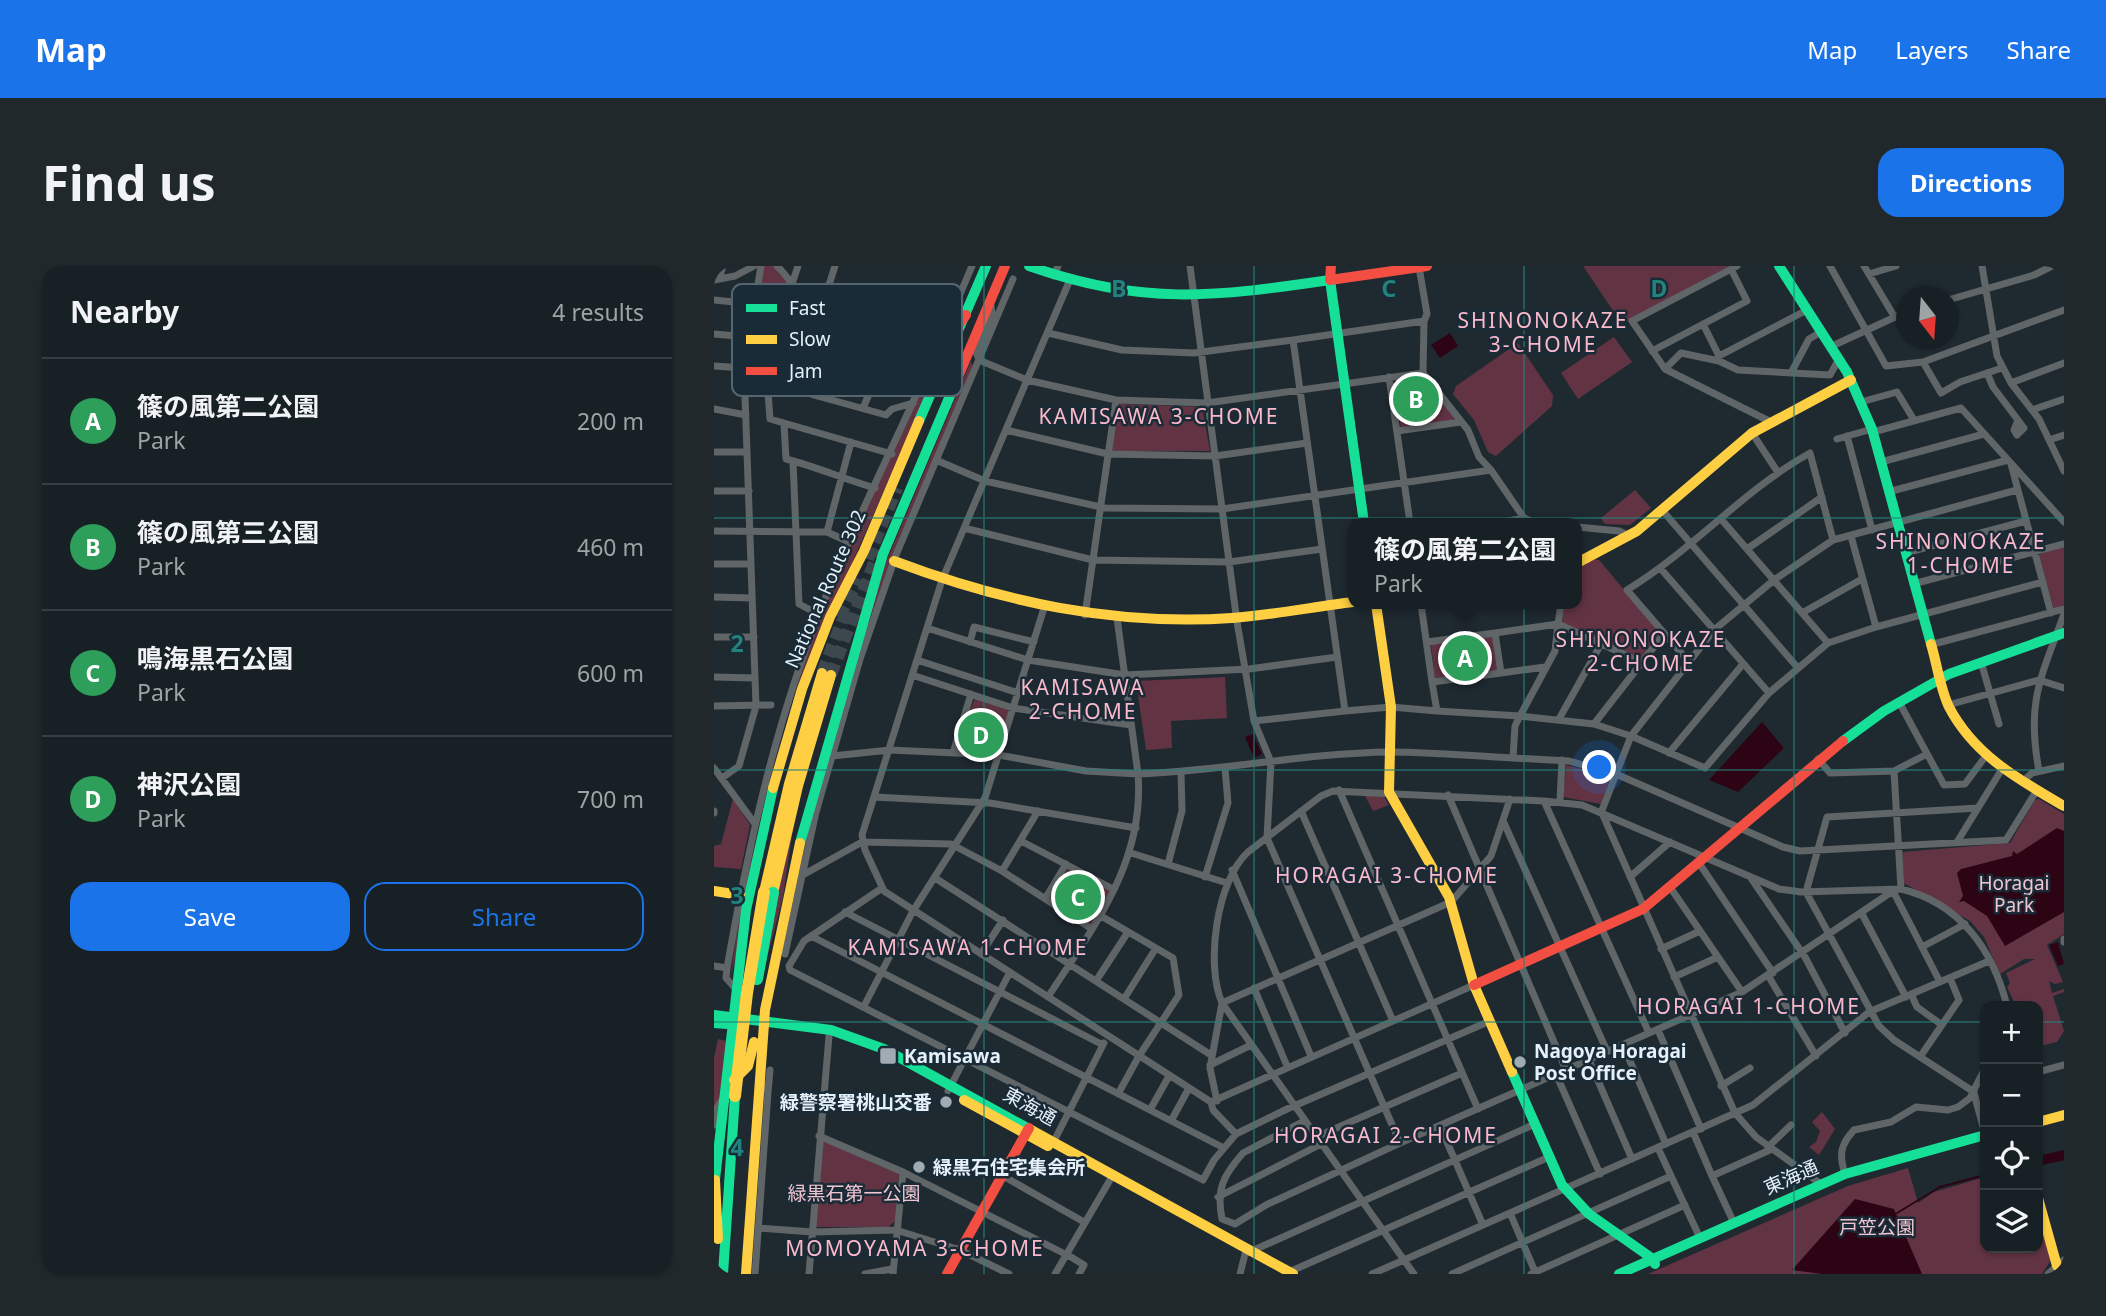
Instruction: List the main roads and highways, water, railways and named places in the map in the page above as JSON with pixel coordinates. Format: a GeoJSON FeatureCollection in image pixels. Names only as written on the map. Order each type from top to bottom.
{"type":"FeatureCollection","features":[{"type":"Feature","properties":{"kind":"main road","name":"National Route 302"},"geometry":{"type":"LineString","coordinates":[[962,328],[986,266]]}},
{"type":"Feature","properties":{"kind":"main road","name":"National Route 302"},"geometry":{"type":"LineString","coordinates":[[962,367],[1003,266]]}},
{"type":"Feature","properties":{"kind":"main road"},"geometry":{"type":"LineString","coordinates":[[975,296],[1003,266]]}},
{"type":"Feature","properties":{"kind":"main road"},"geometry":{"type":"LineString","coordinates":[[1029,266],[1056,271],[1069,282],[1142,297],[1192,298],[1331,273],[1423,267]]}},
{"type":"Feature","properties":{"kind":"main road"},"geometry":{"type":"LineString","coordinates":[[1781,267],[1851,380],[1872,430],[1948,705],[1965,736],[1985,757],[2064,806]]}},
{"type":"Feature","properties":{"kind":"main road"},"geometry":{"type":"LineString","coordinates":[[1331,273],[1363,518]]}},
{"type":"Feature","properties":{"kind":"main road"},"geometry":{"type":"LineString","coordinates":[[962,318],[968,314]]}},
{"type":"Feature","properties":{"kind":"main road"},"geometry":{"type":"LineString","coordinates":[[1582,560],[1629,536],[1752,432],[1835,391],[1851,380]]}},
{"type":"Feature","properties":{"kind":"main road","name":"National Route 302"},"geometry":{"type":"LineString","coordinates":[[724,1112],[735,1096],[735,988],[753,870],[775,778],[802,689],[830,617],[864,551],[932,396]]}},
{"type":"Feature","properties":{"kind":"main road","name":"National Route 302"},"geometry":{"type":"LineString","coordinates":[[716,1274],[718,1236],[715,1181],[724,1112],[732,1083],[752,1057],[762,1025],[810,800],[883,554],[950,396]]}},
{"type":"Feature","properties":{"kind":"main road"},"geometry":{"type":"LineString","coordinates":[[894,561],[942,580],[1044,608],[1117,618],[1180,620],[1237,617],[1348,603]]}},
{"type":"Feature","properties":{"kind":"main road"},"geometry":{"type":"LineString","coordinates":[[1377,609],[1391,707],[1389,792],[1451,902],[1475,985],[1565,1189],[1589,1214],[1654,1261]]}},
{"type":"Feature","properties":{"kind":"main road"},"geometry":{"type":"LineString","coordinates":[[1475,985],[1643,909],[1818,759],[1899,702],[1939,680],[1981,662],[2060,635]]}},
{"type":"Feature","properties":{"kind":"main road"},"geometry":{"type":"LineString","coordinates":[[795,879],[799,817],[827,675]]}},
{"type":"Feature","properties":{"kind":"main road"},"geometry":{"type":"LineString","coordinates":[[740,952],[784,775],[827,675]]}},
{"type":"Feature","properties":{"kind":"main road"},"geometry":{"type":"LineString","coordinates":[[723,1274],[735,1096],[747,993],[789,784],[827,675]]}},
{"type":"Feature","properties":{"kind":"main road"},"geometry":{"type":"LineString","coordinates":[[714,891],[740,895]]}},
{"type":"Feature","properties":{"kind":"main road","name":"National Route 302"},"geometry":{"type":"LineString","coordinates":[[734,1019],[742,990],[767,965],[783,926]]}},
{"type":"Feature","properties":{"kind":"main road"},"geometry":{"type":"LineString","coordinates":[[714,1015],[734,1019]]}},
{"type":"Feature","properties":{"kind":"main road"},"geometry":{"type":"LineString","coordinates":[[714,1023],[734,1019]]}},
{"type":"Feature","properties":{"kind":"main road","name":"東海通"},"geometry":{"type":"LineString","coordinates":[[734,1019],[829,1036],[887,1057],[1028,1131],[1110,1180],[1288,1273]]}},
{"type":"Feature","properties":{"kind":"main road","name":"National Route 302"},"geometry":{"type":"LineString","coordinates":[[746,1274],[762,1025]]}},
{"type":"Feature","properties":{"kind":"main road","name":"東海通"},"geometry":{"type":"LineString","coordinates":[[762,1025],[831,1030],[857,1038],[896,1054],[949,1088]]}},
{"type":"Feature","properties":{"kind":"main road"},"geometry":{"type":"LineString","coordinates":[[731,1274],[735,1096]]}},
{"type":"Feature","properties":{"kind":"main road"},"geometry":{"type":"LineString","coordinates":[[739,1274],[750,1143],[757,1103]]}},
{"type":"Feature","properties":{"kind":"main road"},"geometry":{"type":"LineString","coordinates":[[2043,1121],[2064,1115]]}},
{"type":"Feature","properties":{"kind":"main road"},"geometry":{"type":"LineString","coordinates":[[2042,1127],[2064,1121]]}},
{"type":"Feature","properties":{"kind":"main road"},"geometry":{"type":"LineString","coordinates":[[947,1274],[1028,1131]]}},
{"type":"Feature","properties":{"kind":"main road","name":"東海通"},"geometry":{"type":"LineString","coordinates":[[1028,1131],[1054,1141],[1245,1250]]}},
{"type":"Feature","properties":{"kind":"main road","name":"東海通"},"geometry":{"type":"LineString","coordinates":[[1633,1274],[1700,1238],[1845,1174],[1980,1136]]}},
{"type":"Feature","properties":{"kind":"main road","name":"東海通"},"geometry":{"type":"LineString","coordinates":[[1619,1274],[1860,1175],[1980,1143]]}},
{"type":"Feature","properties":{"kind":"main road"},"geometry":{"type":"LineString","coordinates":[[2043,1217],[2056,1267]]}},
{"type":"Feature","properties":{"kind":"waterway"},"geometry":{"type":"LineString","coordinates":[[2043,1160],[2064,1155]]}},
{"type":"Feature","properties":{"kind":"waterway"},"geometry":{"type":"LineString","coordinates":[[1897,1213],[1940,1187],[1980,1176]]}},
{"type":"Feature","properties":{"kind":"tunnel"},"geometry":{"type":"LineString","coordinates":[[868,559],[897,488]]}},
{"type":"Feature","properties":{"kind":"tunnel"},"geometry":{"type":"LineString","coordinates":[[831,675],[879,550]]}},
{"type":"Feature","properties":{"kind":"tunnel"},"geometry":{"type":"LineString","coordinates":[[839,617],[859,579]]}},
{"type":"Feature","properties":{"kind":"tunnel"},"geometry":{"type":"LineString","coordinates":[[822,673],[846,611]]}},
{"type":"Feature","properties":{"kind":"place","name":"篠の風第三公園"},"geometry":{"type":"Point","coordinates":[1416,399]}},
{"type":"Feature","properties":{"kind":"place","name":"篠の風第二公園"},"geometry":{"type":"Point","coordinates":[1465,658]}},
{"type":"Feature","properties":{"kind":"place","name":"神沢公園"},"geometry":{"type":"Point","coordinates":[981,735]}},
{"type":"Feature","properties":{"kind":"place","name":"鳴海黒石公園"},"geometry":{"type":"Point","coordinates":[1078,897]}},
{"type":"Feature","properties":{"kind":"place","name":"Kamisawa"},"geometry":{"type":"Point","coordinates":[888,1056]}},
{"type":"Feature","properties":{"kind":"place","name":"Nagoya Horagai Post Office"},"geometry":{"type":"Point","coordinates":[1520,1062]}},
{"type":"Feature","properties":{"kind":"place","name":"緑警察署桃山交番"},"geometry":{"type":"Point","coordinates":[946,1102]}},
{"type":"Feature","properties":{"kind":"place","name":"緑黒石住宅集会所"},"geometry":{"type":"Point","coordinates":[919,1167]}},
{"type":"Feature","properties":{"kind":"district","name":"SHINONOKAZE 3-CHOME"},"geometry":{"type":"Point","coordinates":[1543,332]}},
{"type":"Feature","properties":{"kind":"district","name":"KAMISAWA 3-CHOME"},"geometry":{"type":"Point","coordinates":[1159,416]}},
{"type":"Feature","properties":{"kind":"district","name":"SHINONOKAZE 1-CHOME"},"geometry":{"type":"Point","coordinates":[1961,553]}},
{"type":"Feature","properties":{"kind":"district","name":"SHINONOKAZE 2-CHOME"},"geometry":{"type":"Point","coordinates":[1641,651]}},
{"type":"Feature","properties":{"kind":"district","name":"KAMISAWA 2-CHOME"},"geometry":{"type":"Point","coordinates":[1083,699]}},
{"type":"Feature","properties":{"kind":"district","name":"HORAGAI 3-CHOME"},"geometry":{"type":"Point","coordinates":[1387,875]}},
{"type":"Feature","properties":{"kind":"district","name":"KAMISAWA 1-CHOME"},"geometry":{"type":"Point","coordinates":[968,947]}},
{"type":"Feature","properties":{"kind":"district","name":"HORAGAI 1-CHOME"},"geometry":{"type":"Point","coordinates":[1749,1006]}},
{"type":"Feature","properties":{"kind":"district","name":"HORAGAI 2-CHOME"},"geometry":{"type":"Point","coordinates":[1386,1135]}},
{"type":"Feature","properties":{"kind":"district","name":"MOMOYAMA 3-CHOME"},"geometry":{"type":"Point","coordinates":[915,1248]}},
{"type":"Feature","properties":{"kind":"park label","name":"Horagai Park"},"geometry":{"type":"Point","coordinates":[2014,894]}},
{"type":"Feature","properties":{"kind":"park label","name":"緑黒石第一公園"},"geometry":{"type":"Point","coordinates":[854,1193]}},
{"type":"Feature","properties":{"kind":"park label","name":"戸笠公園"},"geometry":{"type":"Point","coordinates":[1877,1227]}}]}
